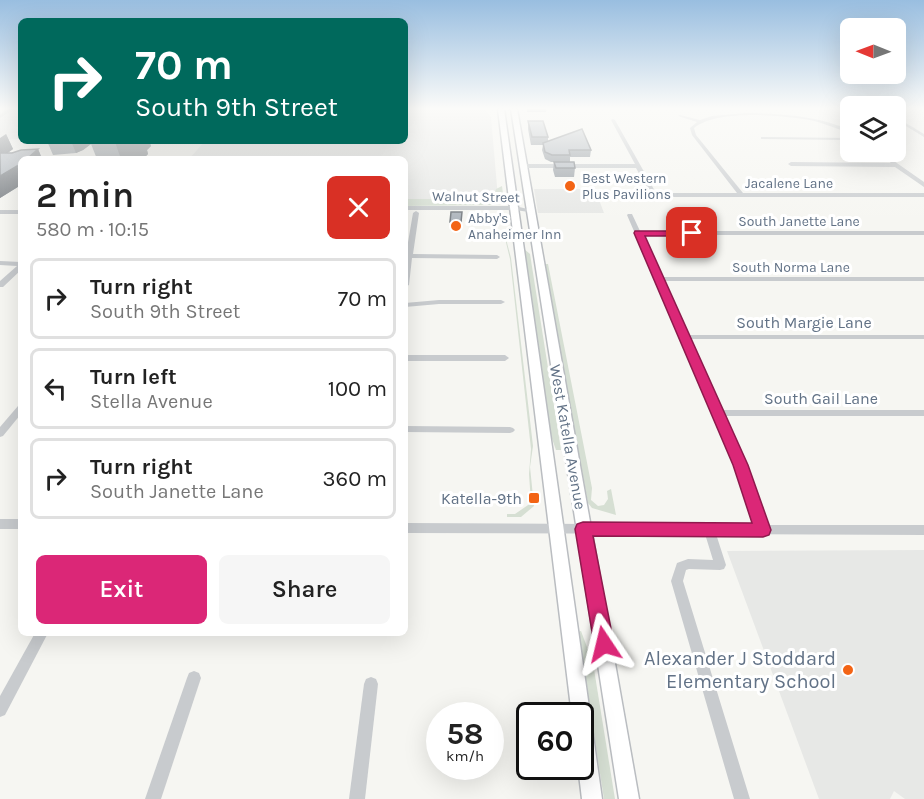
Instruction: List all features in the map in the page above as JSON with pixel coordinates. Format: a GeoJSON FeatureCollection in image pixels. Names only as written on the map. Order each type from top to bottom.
{"type":"FeatureCollection","features":[{"type":"Feature","properties":{"kind":"main road","name":"West Katella Avenue"},"geometry":{"type":"LineString","coordinates":[[508,146],[583,529],[629,799]]}},
{"type":"Feature","properties":{"kind":"main road","name":"West Katella Avenue"},"geometry":{"type":"LineString","coordinates":[[519,146],[522,166],[520,210],[557,529],[592,799]]}},
{"type":"Feature","properties":{"kind":"street"},"geometry":{"type":"LineString","coordinates":[[522,166],[638,166],[627,146]]}},
{"type":"Feature","properties":{"kind":"street"},"geometry":{"type":"LineString","coordinates":[[703,146],[741,195]]}},
{"type":"Feature","properties":{"kind":"street"},"geometry":{"type":"LineString","coordinates":[[892,162],[924,185]]}},
{"type":"Feature","properties":{"kind":"street"},"geometry":{"type":"LineString","coordinates":[[791,164],[896,165]]}},
{"type":"Feature","properties":{"kind":"street","name":"Jacalene Lane"},"geometry":{"type":"LineString","coordinates":[[638,166],[654,195],[924,195]]}},
{"type":"Feature","properties":{"kind":"street"},"geometry":{"type":"LineString","coordinates":[[0,207],[18,207]]}},
{"type":"Feature","properties":{"kind":"street","name":"Walnut Street"},"geometry":{"type":"LineString","coordinates":[[408,208],[520,210]]}},
{"type":"Feature","properties":{"kind":"street","name":"Walnut Street"},"geometry":{"type":"LineString","coordinates":[[408,213],[520,210]]}},
{"type":"Feature","properties":{"kind":"street"},"geometry":{"type":"LineString","coordinates":[[0,212],[18,212]]}},
{"type":"Feature","properties":{"kind":"street"},"geometry":{"type":"LineString","coordinates":[[408,251],[416,213]]}},
{"type":"Feature","properties":{"kind":"street"},"geometry":{"type":"LineString","coordinates":[[630,215],[740,465],[763,530]]}},
{"type":"Feature","properties":{"kind":"street","name":"South Janette Lane"},"geometry":{"type":"LineString","coordinates":[[639,233],[924,233]]}},
{"type":"Feature","properties":{"kind":"street"},"geometry":{"type":"LineString","coordinates":[[408,256],[497,257]]}},
{"type":"Feature","properties":{"kind":"street"},"geometry":{"type":"LineString","coordinates":[[0,263],[18,265]]}},
{"type":"Feature","properties":{"kind":"street"},"geometry":{"type":"LineString","coordinates":[[0,285],[18,268]]}},
{"type":"Feature","properties":{"kind":"street","name":"South Norma Lane"},"geometry":{"type":"LineString","coordinates":[[658,279],[924,279]]}},
{"type":"Feature","properties":{"kind":"street"},"geometry":{"type":"LineString","coordinates":[[408,305],[439,302],[501,302]]}},
{"type":"Feature","properties":{"kind":"street","name":"South Margie Lane"},"geometry":{"type":"LineString","coordinates":[[684,337],[924,337]]}},
{"type":"Feature","properties":{"kind":"street"},"geometry":{"type":"LineString","coordinates":[[408,358],[505,358]]}},
{"type":"Feature","properties":{"kind":"street"},"geometry":{"type":"LineString","coordinates":[[0,434],[18,412]]}},
{"type":"Feature","properties":{"kind":"street","name":"South Gail Lane"},"geometry":{"type":"LineString","coordinates":[[718,413],[924,414]]}},
{"type":"Feature","properties":{"kind":"street"},"geometry":{"type":"LineString","coordinates":[[408,429],[510,430]]}},
{"type":"Feature","properties":{"kind":"street"},"geometry":{"type":"LineString","coordinates":[[0,524],[18,524]]}},
{"type":"Feature","properties":{"kind":"street"},"geometry":{"type":"LineString","coordinates":[[408,528],[924,531]]}},
{"type":"Feature","properties":{"kind":"street"},"geometry":{"type":"LineString","coordinates":[[709,530],[720,565],[688,564],[681,567],[677,581],[742,799]]}},
{"type":"Feature","properties":{"kind":"street"},"geometry":{"type":"LineString","coordinates":[[0,710],[40,636]]}},
{"type":"Feature","properties":{"kind":"street"},"geometry":{"type":"LineString","coordinates":[[153,799],[194,678]]}},
{"type":"Feature","properties":{"kind":"street"},"geometry":{"type":"LineString","coordinates":[[357,799],[371,684]]}},
{"type":"Feature","properties":{"kind":"shaded area"},"geometry":{"type":"Polygon","coordinates":[[[200,146],[494,146],[498,198],[491,202],[408,200],[408,156],[192,156],[200,146]]]}},
{"type":"Feature","properties":{"kind":"shaded area"},"geometry":{"type":"Polygon","coordinates":[[[502,186],[504,202],[498,205],[408,206],[408,199],[493,199],[496,189],[502,186]]]}},
{"type":"Feature","properties":{"kind":"shaded area"},"geometry":{"type":"Polygon","coordinates":[[[534,189],[595,189],[604,213],[538,213],[534,189]]]}},
{"type":"Feature","properties":{"kind":"shaded area"},"geometry":{"type":"Polygon","coordinates":[[[504,234],[508,234],[506,239],[511,258],[533,446],[530,467],[534,506],[521,517],[507,517],[507,514],[515,514],[531,503],[529,474],[531,449],[510,259],[504,234]]]}},
{"type":"Feature","properties":{"kind":"shaded area"},"geometry":{"type":"Polygon","coordinates":[[[524,249],[530,254],[561,450],[556,450],[550,433],[524,249]]]}},
{"type":"Feature","properties":{"kind":"shaded area"},"geometry":{"type":"Polygon","coordinates":[[[544,264],[548,264],[592,488],[591,500],[598,506],[604,505],[608,499],[607,491],[611,489],[616,515],[592,508],[588,503],[544,264]]]}},
{"type":"Feature","properties":{"kind":"shaded area","name":"Alexander J Stoddard Elementary School"},"geometry":{"type":"Polygon","coordinates":[[[924,550],[924,799],[905,799],[894,791],[890,799],[819,799],[727,551],[924,550]]]}},
{"type":"Feature","properties":{"kind":"shaded area"},"geometry":{"type":"Polygon","coordinates":[[[581,631],[593,663],[615,799],[604,799],[594,735],[594,702],[589,702],[578,632],[581,631]]]}},
{"type":"Feature","properties":{"kind":"building"},"geometry":{"type":"Polygon","coordinates":[[[544,146],[589,146],[591,150],[569,150],[570,155],[552,155],[545,152],[544,146]]]}},
{"type":"Feature","properties":{"kind":"building"},"geometry":{"type":"Polygon","coordinates":[[[38,149],[30,156],[18,156],[18,166],[0,176],[0,153],[38,149]]]}},
{"type":"Feature","properties":{"kind":"building"},"geometry":{"type":"Polygon","coordinates":[[[554,162],[574,162],[575,168],[556,168],[554,162]]]}},
{"type":"Feature","properties":{"kind":"building"},"geometry":{"type":"Polygon","coordinates":[[[451,212],[462,212],[461,222],[450,222],[451,212]]]}},
{"type":"Feature","properties":{"kind":"place","name":"Best Western Plus Pavilions"},"geometry":{"type":"Point","coordinates":[570,186]}},
{"type":"Feature","properties":{"kind":"place","name":"Abby's Anaheimer Inn"},"geometry":{"type":"Point","coordinates":[456,226]}},
{"type":"Feature","properties":{"kind":"place","name":"Katella-9th"},"geometry":{"type":"Point","coordinates":[534,498]}},
{"type":"Feature","properties":{"kind":"place","name":"Alexander J Stoddard Elementary School"},"geometry":{"type":"Point","coordinates":[848,670]}},
{"type":"Feature","properties":{"kind":"route"},"geometry":{"type":"LineString","coordinates":[[604,644],[583,529],[763,530],[740,465],[639,233],[692,233]]}}]}
